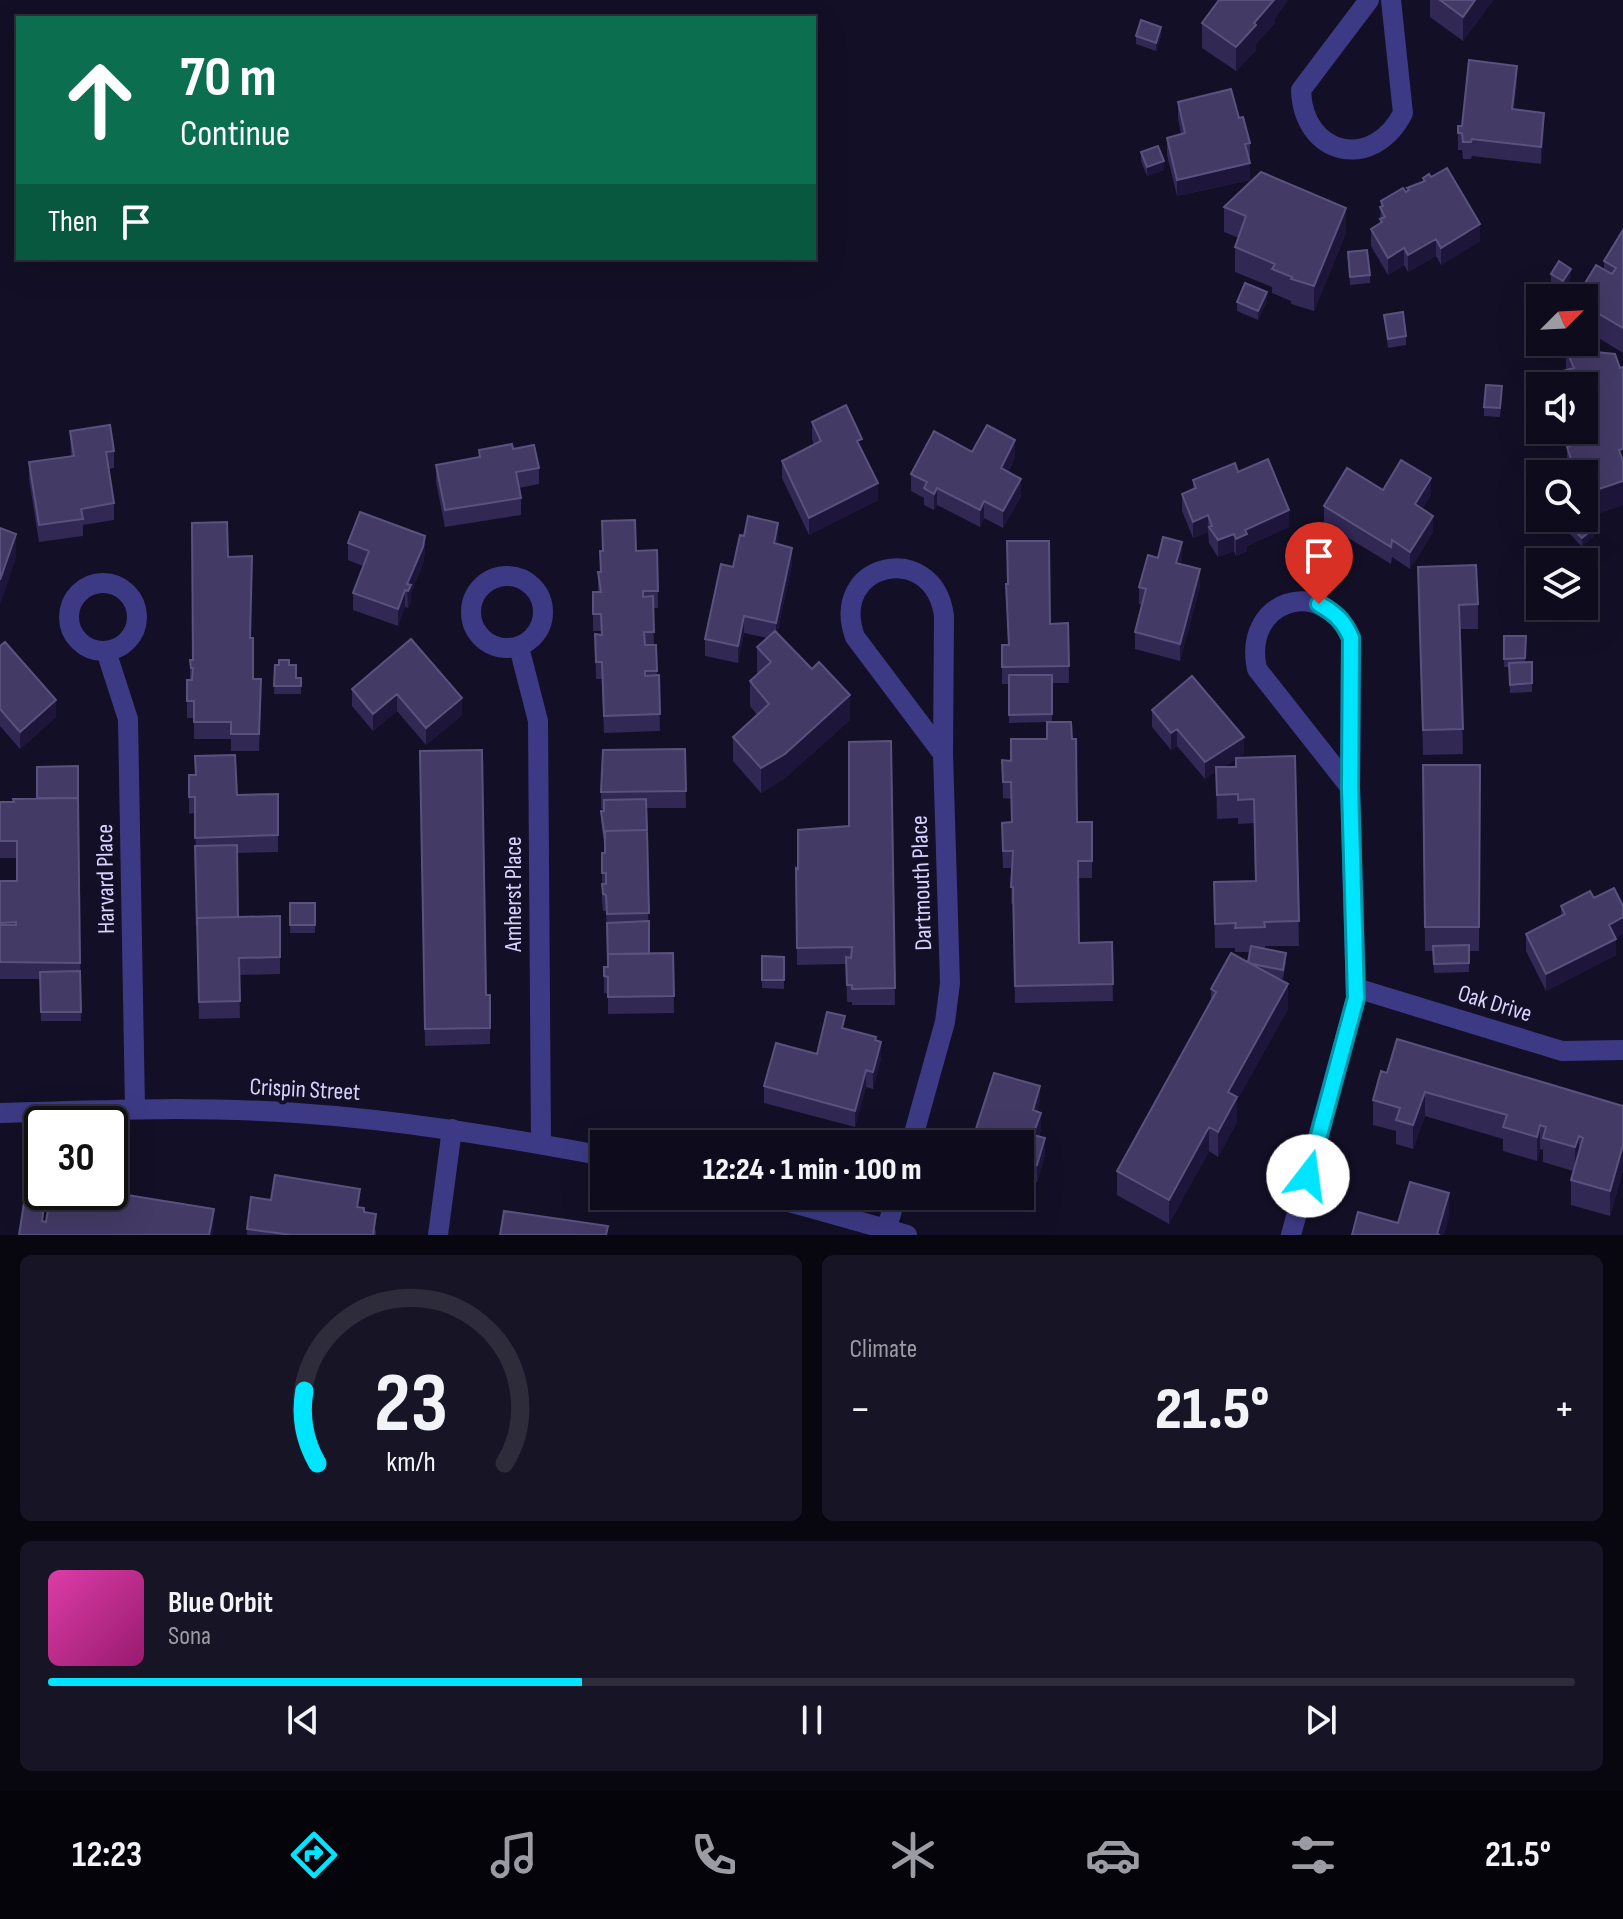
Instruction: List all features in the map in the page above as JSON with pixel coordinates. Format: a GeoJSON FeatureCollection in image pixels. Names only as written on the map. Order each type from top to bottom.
{"type":"FeatureCollection","features":[{"type":"Feature","properties":{"kind":"street"},"geometry":{"type":"LineString","coordinates":[[1369,0],[1301,90],[1302,107],[1313,130],[1333,146],[1350,150],[1367,148],[1383,141],[1395,129],[1403,113],[1391,0]]}},
{"type":"Feature","properties":{"kind":"street","name":"Dartmouth Place"},"geometry":{"type":"LineString","coordinates":[[915,1130],[945,1022],[950,983],[943,754],[944,616],[942,601],[935,587],[923,576],[893,567],[878,571],[864,579],[854,592],[849,607],[850,623],[855,637],[943,754]]}},
{"type":"Feature","properties":{"kind":"street"},"geometry":{"type":"LineString","coordinates":[[1291,1235],[1356,998],[1356,988],[1350,787],[1351,638],[1345,624],[1326,608],[1304,600],[1288,603],[1262,622],[1254,653],[1257,669],[1350,787]]}},
{"type":"Feature","properties":{"kind":"street","name":"Amherst Place"},"geometry":{"type":"LineString","coordinates":[[519,647],[538,721],[541,1144]]}},
{"type":"Feature","properties":{"kind":"street","name":"Harvard Place"},"geometry":{"type":"LineString","coordinates":[[106,651],[128,719],[135,1108]]}},
{"type":"Feature","properties":{"kind":"street","name":"Oak Drive"},"geometry":{"type":"LineString","coordinates":[[1356,988],[1562,1051],[1623,1050]]}},
{"type":"Feature","properties":{"kind":"street"},"geometry":{"type":"LineString","coordinates":[[1623,1032],[1623,1050]]}},
{"type":"Feature","properties":{"kind":"street","name":"Crispin Street"},"geometry":{"type":"LineString","coordinates":[[0,1113],[135,1108],[295,1113],[452,1129],[590,1153]]}},
{"type":"Feature","properties":{"kind":"street"},"geometry":{"type":"LineString","coordinates":[[438,1235],[452,1129]]}},
{"type":"Feature","properties":{"kind":"street"},"geometry":{"type":"LineString","coordinates":[[814,1210],[886,1232],[907,1235]]}},
{"type":"Feature","properties":{"kind":"street"},"geometry":{"type":"LineString","coordinates":[[886,1232],[892,1210]]}},
{"type":"Feature","properties":{"kind":"building"},"geometry":{"type":"Polygon","coordinates":[[[1219,0],[1274,0],[1236,47],[1202,23],[1219,0]]]}},
{"type":"Feature","properties":{"kind":"building"},"geometry":{"type":"Polygon","coordinates":[[[1440,0],[1475,0],[1463,17],[1440,0]]]}},
{"type":"Feature","properties":{"kind":"building"},"geometry":{"type":"Polygon","coordinates":[[[1141,20],[1161,27],[1156,43],[1136,36],[1141,20]]]}},
{"type":"Feature","properties":{"kind":"building"},"geometry":{"type":"Polygon","coordinates":[[[1469,60],[1517,66],[1512,109],[1544,113],[1541,147],[1472,139],[1471,142],[1463,142],[1458,126],[1462,126],[1469,60]]]}},
{"type":"Feature","properties":{"kind":"building"},"geometry":{"type":"Polygon","coordinates":[[[1231,89],[1250,143],[1245,144],[1250,163],[1177,180],[1167,138],[1185,133],[1178,102],[1231,89]]]}},
{"type":"Feature","properties":{"kind":"building"},"geometry":{"type":"Polygon","coordinates":[[[1158,146],[1164,161],[1147,167],[1141,152],[1158,146]]]}},
{"type":"Feature","properties":{"kind":"building"},"geometry":{"type":"Polygon","coordinates":[[[1447,168],[1480,224],[1441,248],[1436,239],[1408,255],[1404,248],[1388,258],[1371,229],[1385,217],[1380,207],[1383,206],[1381,201],[1403,188],[1406,192],[1409,190],[1407,188],[1425,181],[1423,178],[1429,174],[1431,177],[1447,168]]]}},
{"type":"Feature","properties":{"kind":"building"},"geometry":{"type":"Polygon","coordinates":[[[1261,172],[1346,208],[1314,286],[1291,279],[1272,269],[1275,264],[1235,247],[1246,216],[1224,207],[1261,172]]]}},
{"type":"Feature","properties":{"kind":"building"},"geometry":{"type":"Polygon","coordinates":[[[1623,230],[1623,328],[1598,313],[1598,284],[1584,284],[1596,265],[1612,274],[1616,268],[1604,261],[1623,230]]]}},
{"type":"Feature","properties":{"kind":"building"},"geometry":{"type":"Polygon","coordinates":[[[1367,250],[1370,275],[1350,277],[1348,252],[1367,250]]]}},
{"type":"Feature","properties":{"kind":"building"},"geometry":{"type":"Polygon","coordinates":[[[1559,261],[1571,269],[1563,281],[1551,274],[1559,261]]]}},
{"type":"Feature","properties":{"kind":"building"},"geometry":{"type":"Polygon","coordinates":[[[1245,283],[1267,292],[1258,311],[1237,302],[1245,283]]]}},
{"type":"Feature","properties":{"kind":"building"},"geometry":{"type":"Polygon","coordinates":[[[1403,312],[1406,336],[1388,339],[1384,315],[1403,312]]]}},
{"type":"Feature","properties":{"kind":"building"},"geometry":{"type":"Polygon","coordinates":[[[1598,352],[1615,354],[1620,368],[1623,367],[1623,449],[1619,450],[1623,461],[1623,481],[1598,489],[1598,460],[1571,460],[1567,447],[1598,444],[1598,372],[1559,372],[1574,368],[1569,356],[1598,356],[1598,352]]]}},
{"type":"Feature","properties":{"kind":"building"},"geometry":{"type":"Polygon","coordinates":[[[1486,385],[1502,386],[1500,408],[1484,407],[1486,385]]]}},
{"type":"Feature","properties":{"kind":"building"},"geometry":{"type":"Polygon","coordinates":[[[846,405],[862,439],[857,441],[878,483],[809,518],[782,461],[821,441],[812,422],[846,405]]]}},
{"type":"Feature","properties":{"kind":"building"},"geometry":{"type":"Polygon","coordinates":[[[110,425],[114,451],[106,452],[114,503],[81,509],[83,519],[39,525],[29,462],[74,456],[70,431],[110,425]]]}},
{"type":"Feature","properties":{"kind":"building"},"geometry":{"type":"Polygon","coordinates":[[[987,425],[1015,440],[1001,468],[1021,479],[1003,511],[984,501],[980,510],[937,488],[934,494],[924,488],[927,482],[911,474],[934,431],[972,452],[987,425]]]}},
{"type":"Feature","properties":{"kind":"building"},"geometry":{"type":"Polygon","coordinates":[[[512,444],[513,449],[534,445],[539,468],[516,472],[521,498],[445,510],[436,465],[480,457],[479,450],[512,444]]]}},
{"type":"Feature","properties":{"kind":"building"},"geometry":{"type":"Polygon","coordinates":[[[1268,459],[1289,510],[1245,530],[1247,534],[1236,539],[1234,534],[1218,540],[1209,527],[1212,526],[1208,515],[1193,522],[1182,494],[1196,488],[1193,480],[1235,463],[1238,472],[1268,459]]]}},
{"type":"Feature","properties":{"kind":"building"},"geometry":{"type":"Polygon","coordinates":[[[1401,460],[1431,478],[1415,504],[1433,516],[1410,552],[1392,540],[1391,547],[1324,506],[1347,468],[1383,490],[1401,460]]]}},
{"type":"Feature","properties":{"kind":"building"},"geometry":{"type":"Polygon","coordinates":[[[360,512],[425,536],[407,584],[411,585],[408,591],[405,590],[398,609],[353,593],[369,551],[348,543],[360,512]]]}},
{"type":"Feature","properties":{"kind":"building"},"geometry":{"type":"Polygon","coordinates":[[[748,516],[778,523],[774,543],[792,548],[776,623],[744,616],[738,646],[705,639],[721,564],[733,567],[748,516]]]}},
{"type":"Feature","properties":{"kind":"building"},"geometry":{"type":"Polygon","coordinates":[[[635,520],[636,551],[657,550],[658,591],[643,591],[643,597],[653,596],[654,632],[644,632],[645,645],[656,645],[657,671],[645,671],[645,676],[659,675],[660,714],[604,716],[602,662],[596,662],[595,634],[602,635],[601,614],[593,614],[593,592],[601,592],[598,572],[601,572],[600,551],[603,551],[602,521],[635,520]]]}},
{"type":"Feature","properties":{"kind":"building"},"geometry":{"type":"Polygon","coordinates":[[[227,522],[228,557],[252,556],[250,638],[253,638],[253,679],[261,679],[259,734],[231,734],[231,722],[194,722],[194,701],[187,701],[187,680],[192,680],[193,668],[190,660],[193,660],[192,523],[227,522]]]}},
{"type":"Feature","properties":{"kind":"building"},"geometry":{"type":"Polygon","coordinates":[[[0,528],[16,534],[0,580],[0,528]]]}},
{"type":"Feature","properties":{"kind":"building"},"geometry":{"type":"Polygon","coordinates":[[[1163,537],[1182,542],[1176,563],[1200,569],[1180,644],[1135,632],[1146,589],[1139,587],[1148,555],[1158,558],[1163,537]]]}},
{"type":"Feature","properties":{"kind":"building"},"geometry":{"type":"Polygon","coordinates":[[[1007,541],[1049,541],[1050,624],[1068,623],[1069,666],[1002,667],[1002,645],[1009,645],[1007,541]]]}},
{"type":"Feature","properties":{"kind":"building"},"geometry":{"type":"Polygon","coordinates":[[[1476,565],[1478,604],[1459,605],[1463,729],[1423,730],[1418,567],[1476,565]]]}},
{"type":"Feature","properties":{"kind":"building"},"geometry":{"type":"Polygon","coordinates":[[[775,631],[812,669],[819,662],[850,695],[785,754],[761,768],[733,737],[769,704],[750,681],[771,662],[757,647],[775,631]]]}},
{"type":"Feature","properties":{"kind":"building"},"geometry":{"type":"Polygon","coordinates":[[[1504,636],[1526,636],[1525,658],[1504,659],[1504,636]]]}},
{"type":"Feature","properties":{"kind":"building"},"geometry":{"type":"Polygon","coordinates":[[[411,639],[462,698],[426,728],[397,694],[373,714],[352,689],[411,639]]]}},
{"type":"Feature","properties":{"kind":"building"},"geometry":{"type":"Polygon","coordinates":[[[5,642],[56,700],[20,732],[0,709],[0,646],[5,642]]]}},
{"type":"Feature","properties":{"kind":"building"},"geometry":{"type":"Polygon","coordinates":[[[279,660],[289,660],[289,665],[296,665],[296,678],[301,678],[301,686],[274,686],[275,665],[279,665],[279,660]]]}},
{"type":"Feature","properties":{"kind":"building"},"geometry":{"type":"Polygon","coordinates":[[[1532,662],[1532,683],[1510,685],[1509,663],[1532,662]]]}},
{"type":"Feature","properties":{"kind":"building"},"geometry":{"type":"Polygon","coordinates":[[[1009,675],[1052,675],[1052,714],[1009,715],[1009,675]]]}},
{"type":"Feature","properties":{"kind":"building"},"geometry":{"type":"Polygon","coordinates":[[[1192,676],[1244,737],[1205,762],[1177,729],[1171,733],[1152,710],[1192,676]]]}},
{"type":"Feature","properties":{"kind":"building"},"geometry":{"type":"Polygon","coordinates":[[[1047,722],[1071,722],[1072,739],[1076,739],[1077,822],[1092,822],[1092,861],[1078,861],[1079,943],[1112,942],[1113,984],[1015,986],[1011,887],[1013,851],[1003,851],[1002,823],[1012,822],[1011,782],[1003,782],[1002,760],[1011,761],[1011,739],[1047,739],[1047,722]]]}},
{"type":"Feature","properties":{"kind":"building"},"geometry":{"type":"Polygon","coordinates":[[[891,741],[895,988],[852,989],[852,985],[847,985],[846,957],[851,958],[852,947],[797,948],[798,830],[849,826],[849,742],[891,741]]]}},
{"type":"Feature","properties":{"kind":"building"},"geometry":{"type":"Polygon","coordinates":[[[685,749],[686,791],[601,792],[603,750],[685,749]]]}},
{"type":"Feature","properties":{"kind":"building"},"geometry":{"type":"Polygon","coordinates":[[[482,750],[486,995],[490,995],[490,1028],[425,1029],[420,751],[482,750]]]}},
{"type":"Feature","properties":{"kind":"building"},"geometry":{"type":"Polygon","coordinates":[[[235,755],[237,795],[278,794],[278,835],[195,838],[195,797],[189,797],[189,775],[196,775],[195,756],[235,755]]]}},
{"type":"Feature","properties":{"kind":"building"},"geometry":{"type":"Polygon","coordinates":[[[1295,756],[1299,921],[1264,922],[1265,927],[1235,928],[1236,923],[1215,924],[1214,882],[1256,881],[1254,799],[1238,800],[1238,794],[1217,795],[1216,767],[1236,767],[1236,758],[1295,756]]]}},
{"type":"Feature","properties":{"kind":"building"},"geometry":{"type":"Polygon","coordinates":[[[1423,765],[1480,765],[1479,927],[1425,927],[1423,765]]]}},
{"type":"Feature","properties":{"kind":"building"},"geometry":{"type":"Polygon","coordinates":[[[78,766],[78,798],[37,798],[37,767],[78,766]]]}},
{"type":"Feature","properties":{"kind":"building"},"geometry":{"type":"Polygon","coordinates":[[[78,798],[80,963],[0,962],[0,925],[16,925],[16,922],[0,923],[0,881],[17,881],[17,841],[0,841],[0,802],[78,798]]]}},
{"type":"Feature","properties":{"kind":"building"},"geometry":{"type":"Polygon","coordinates":[[[646,799],[647,830],[605,831],[605,839],[601,811],[604,811],[604,800],[646,799]]]}},
{"type":"Feature","properties":{"kind":"building"},"geometry":{"type":"Polygon","coordinates":[[[647,830],[649,913],[607,914],[602,884],[606,884],[606,873],[602,873],[605,831],[647,830]]]}},
{"type":"Feature","properties":{"kind":"building"},"geometry":{"type":"Polygon","coordinates":[[[237,845],[238,917],[197,918],[197,926],[195,846],[237,845]]]}},
{"type":"Feature","properties":{"kind":"building"},"geometry":{"type":"Polygon","coordinates":[[[1614,888],[1623,906],[1623,917],[1609,925],[1616,939],[1546,974],[1526,934],[1565,914],[1561,906],[1590,891],[1594,898],[1614,888]]]}},
{"type":"Feature","properties":{"kind":"building"},"geometry":{"type":"Polygon","coordinates":[[[290,903],[315,903],[315,925],[290,925],[290,903]]]}},
{"type":"Feature","properties":{"kind":"building"},"geometry":{"type":"Polygon","coordinates":[[[280,916],[280,957],[239,958],[240,1001],[199,1002],[197,918],[280,916]]]}},
{"type":"Feature","properties":{"kind":"building"},"geometry":{"type":"Polygon","coordinates":[[[649,921],[649,954],[608,954],[608,963],[607,923],[649,921]]]}},
{"type":"Feature","properties":{"kind":"building"},"geometry":{"type":"Polygon","coordinates":[[[1469,945],[1469,963],[1434,964],[1433,946],[1469,945]]]}},
{"type":"Feature","properties":{"kind":"building"},"geometry":{"type":"Polygon","coordinates":[[[1251,946],[1286,953],[1283,970],[1248,962],[1251,946]]]}},
{"type":"Feature","properties":{"kind":"building"},"geometry":{"type":"Polygon","coordinates":[[[673,953],[674,996],[608,997],[608,977],[604,976],[604,967],[608,967],[608,954],[673,953]]]}},
{"type":"Feature","properties":{"kind":"building"},"geometry":{"type":"Polygon","coordinates":[[[1231,953],[1288,984],[1228,1092],[1237,1097],[1218,1132],[1209,1127],[1169,1200],[1117,1171],[1216,992],[1211,989],[1231,953]]]}},
{"type":"Feature","properties":{"kind":"building"},"geometry":{"type":"Polygon","coordinates":[[[762,956],[784,957],[784,980],[762,980],[762,956]]]}},
{"type":"Feature","properties":{"kind":"building"},"geometry":{"type":"Polygon","coordinates":[[[80,971],[81,1012],[41,1012],[40,972],[80,971]]]}},
{"type":"Feature","properties":{"kind":"building"},"geometry":{"type":"Polygon","coordinates":[[[827,1012],[845,1016],[842,1028],[876,1037],[875,1040],[881,1042],[873,1072],[866,1070],[855,1111],[764,1086],[776,1043],[817,1054],[827,1012]]]}},
{"type":"Feature","properties":{"kind":"building"},"geometry":{"type":"Polygon","coordinates":[[[1397,1039],[1623,1106],[1623,1145],[1610,1191],[1571,1180],[1583,1138],[1579,1136],[1575,1147],[1543,1138],[1546,1127],[1540,1125],[1537,1137],[1503,1127],[1507,1115],[1425,1092],[1413,1125],[1396,1120],[1400,1108],[1373,1100],[1381,1071],[1387,1073],[1397,1039]]]}},
{"type":"Feature","properties":{"kind":"building"},"geometry":{"type":"Polygon","coordinates":[[[994,1073],[1040,1086],[1033,1110],[1041,1113],[1034,1132],[976,1130],[994,1073]]]}},
{"type":"Feature","properties":{"kind":"building"},"geometry":{"type":"Polygon","coordinates":[[[1034,1135],[1045,1138],[1037,1165],[1034,1164],[1034,1135]]]}},
{"type":"Feature","properties":{"kind":"building"},"geometry":{"type":"Polygon","coordinates":[[[275,1175],[360,1189],[357,1207],[376,1214],[373,1235],[292,1235],[247,1229],[251,1197],[271,1200],[275,1175]]]}},
{"type":"Feature","properties":{"kind":"building"},"geometry":{"type":"Polygon","coordinates":[[[1410,1182],[1449,1193],[1437,1234],[1440,1235],[1352,1235],[1358,1212],[1398,1223],[1410,1182]]]}},
{"type":"Feature","properties":{"kind":"building"},"geometry":{"type":"Polygon","coordinates":[[[128,1195],[214,1209],[209,1235],[19,1235],[24,1203],[24,1210],[43,1210],[42,1221],[46,1222],[48,1210],[128,1210],[128,1195]]]}},
{"type":"Feature","properties":{"kind":"building"},"geometry":{"type":"Polygon","coordinates":[[[504,1211],[608,1226],[606,1235],[500,1235],[504,1211]]]}},
{"type":"Feature","properties":{"kind":"route"},"geometry":{"type":"LineString","coordinates":[[1308,1176],[1356,998],[1350,787],[1351,638],[1345,624],[1334,612],[1319,604]]}}]}
